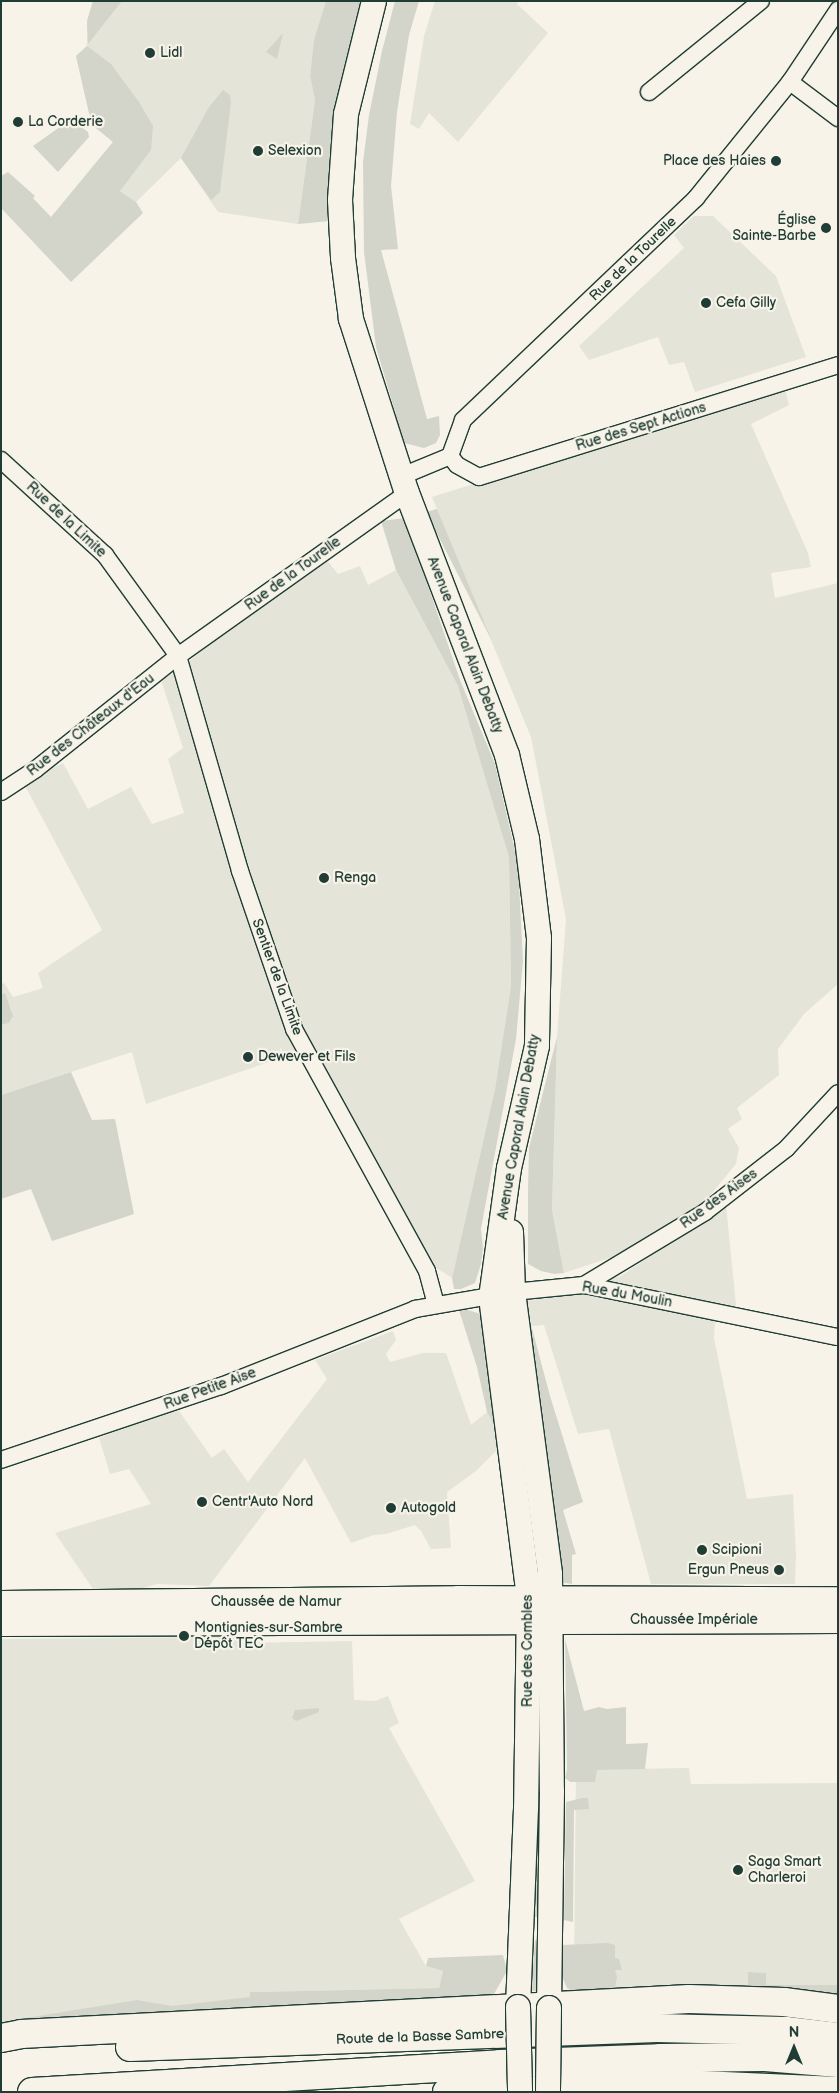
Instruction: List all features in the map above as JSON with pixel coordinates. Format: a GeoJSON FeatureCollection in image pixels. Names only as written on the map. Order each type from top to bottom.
{"type":"FeatureCollection","features":[{"type":"Feature","properties":{"kind":"highway"},"geometry":{"type":"LineString","coordinates":[[1,2038],[21,2034],[518,2007],[549,2008],[689,1998],[784,2002],[838,2009]]}},
{"type":"Feature","properties":{"kind":"highway","name":"Route de la Basse Sambre"},"geometry":{"type":"LineString","coordinates":[[1,2052],[657,2028],[786,2031],[838,2037]]}},
{"type":"Feature","properties":{"kind":"highway"},"geometry":{"type":"LineString","coordinates":[[32,2092],[480,2065],[660,2058],[765,2057],[838,2064]]}},
{"type":"Feature","properties":{"kind":"highway"},"geometry":{"type":"LineString","coordinates":[[447,2092],[548,2091],[655,2083],[838,2090]]}},
{"type":"Feature","properties":{"kind":"main road","name":"Avenue Caporal Alain Debatty"},"geometry":{"type":"LineString","coordinates":[[374,1],[346,114],[340,200],[343,258],[351,319],[405,485],[507,755],[527,839],[539,938],[536,1046],[509,1168],[502,1295]]}},
{"type":"Feature","properties":{"kind":"main road","name":"Rue des Combles"},"geometry":{"type":"LineString","coordinates":[[502,1295],[540,1610],[552,1792],[548,2091]]}},
{"type":"Feature","properties":{"kind":"main road","name":"Chaussée Impériale"},"geometry":{"type":"LineString","coordinates":[[540,1610],[838,1600]]}},
{"type":"Feature","properties":{"kind":"main road","name":"Chaussée de Namur"},"geometry":{"type":"LineString","coordinates":[[1,1604],[432,1601],[540,1610]]}},
{"type":"Feature","properties":{"kind":"main road"},"geometry":{"type":"LineString","coordinates":[[264,1621],[275,1613],[391,1611],[432,1601]]}},
{"type":"Feature","properties":{"kind":"main road","name":"Rue des Combles"},"geometry":{"type":"LineString","coordinates":[[520,2091],[518,2007],[540,1610]]}},
{"type":"Feature","properties":{"kind":"main road","name":"Chaussée Impériale"},"geometry":{"type":"LineString","coordinates":[[540,1610],[838,1620]]}},
{"type":"Feature","properties":{"kind":"main road","name":"Chaussée de Namur"},"geometry":{"type":"LineString","coordinates":[[1,1623],[264,1621],[540,1610]]}},
{"type":"Feature","properties":{"kind":"street"},"geometry":{"type":"LineString","coordinates":[[649,92],[761,1]]}},
{"type":"Feature","properties":{"kind":"street","name":"Rue de la Tourelle"},"geometry":{"type":"LineString","coordinates":[[178,656],[405,485],[450,456],[463,420],[696,198],[790,82],[838,10]]}},
{"type":"Feature","properties":{"kind":"street"},"geometry":{"type":"LineString","coordinates":[[790,82],[838,118]]}},
{"type":"Feature","properties":{"kind":"street","name":"Rue des Sept Actions"},"geometry":{"type":"LineString","coordinates":[[450,456],[457,465],[479,477],[838,365]]}},
{"type":"Feature","properties":{"kind":"street","name":"Rue de la Limite"},"geometry":{"type":"LineString","coordinates":[[1,460],[105,555],[178,656]]}},
{"type":"Feature","properties":{"kind":"street","name":"Rue des Châteaux d'Eau"},"geometry":{"type":"LineString","coordinates":[[1,792],[36,769],[178,656]]}},
{"type":"Feature","properties":{"kind":"street","name":"Sentier de la Limite"},"geometry":{"type":"LineString","coordinates":[[178,656],[240,871],[294,1029],[427,1271],[436,1304]]}},
{"type":"Feature","properties":{"kind":"street","name":"Rue des Aises"},"geometry":{"type":"LineString","coordinates":[[584,1285],[705,1212],[786,1149],[838,1093]]}},
{"type":"Feature","properties":{"kind":"street","name":"Rue du Moulin"},"geometry":{"type":"LineString","coordinates":[[415,1309],[436,1304],[584,1285],[838,1337]]}},
{"type":"Feature","properties":{"kind":"street","name":"Rue Petite Aise"},"geometry":{"type":"LineString","coordinates":[[1,1460],[221,1386],[415,1309]]}},
{"type":"Feature","properties":{"kind":"shaded area"},"geometry":{"type":"Polygon","coordinates":[[[93,1],[326,1],[314,43],[310,76],[315,100],[298,224],[218,212],[181,158],[136,202],[90,170],[113,142],[96,128],[89,113],[76,56],[87,46],[87,21],[93,1]]]}},
{"type":"Feature","properties":{"kind":"shaded area"},"geometry":{"type":"Polygon","coordinates":[[[93,1],[122,1],[88,44],[87,21],[93,1]]]}},
{"type":"Feature","properties":{"kind":"shaded area"},"geometry":{"type":"Polygon","coordinates":[[[326,1],[365,1],[329,221],[298,224],[315,100],[310,76],[314,40],[326,1]]]}},
{"type":"Feature","properties":{"kind":"shaded area"},"geometry":{"type":"Polygon","coordinates":[[[395,1],[419,1],[409,35],[397,112],[391,186],[398,249],[381,250],[427,419],[439,416],[440,435],[436,443],[424,448],[400,442],[394,430],[396,415],[376,347],[364,252],[363,162],[369,115],[382,51],[395,1]]]}},
{"type":"Feature","properties":{"kind":"shaded area"},"geometry":{"type":"Polygon","coordinates":[[[435,1],[518,1],[517,4],[548,33],[458,142],[429,113],[419,129],[410,124],[424,36],[435,1]]]}},
{"type":"Feature","properties":{"kind":"shaded area"},"geometry":{"type":"Polygon","coordinates":[[[283,33],[277,59],[266,52],[283,33]]]}},
{"type":"Feature","properties":{"kind":"shaded area"},"geometry":{"type":"Polygon","coordinates":[[[87,46],[111,64],[139,102],[153,126],[151,150],[120,191],[136,202],[143,213],[71,282],[1,208],[1,176],[8,172],[35,196],[33,198],[51,217],[113,142],[96,128],[89,113],[76,56],[87,46]]]}},
{"type":"Feature","properties":{"kind":"shaded area"},"geometry":{"type":"Polygon","coordinates":[[[223,90],[230,95],[231,102],[220,192],[211,200],[181,158],[209,107],[223,90]]]}},
{"type":"Feature","properties":{"kind":"shaded area"},"geometry":{"type":"Polygon","coordinates":[[[71,119],[88,132],[89,137],[58,172],[33,146],[71,119]]]}},
{"type":"Feature","properties":{"kind":"shaded area","name":"Cefa Gilly"},"geometry":{"type":"Polygon","coordinates":[[[694,216],[713,216],[776,276],[806,357],[695,392],[684,362],[669,365],[658,337],[589,360],[579,346],[684,248],[674,235],[694,216]]]}},
{"type":"Feature","properties":{"kind":"shaded area"},"geometry":{"type":"Polygon","coordinates":[[[784,386],[789,405],[751,424],[808,553],[811,567],[771,573],[775,598],[838,583],[838,984],[804,1014],[778,1049],[779,1075],[737,1108],[742,1119],[728,1129],[739,1148],[736,1164],[708,1198],[628,1252],[564,1273],[552,1210],[557,1037],[566,919],[531,737],[432,497],[784,386]]]}},
{"type":"Feature","properties":{"kind":"shaded area"},"geometry":{"type":"Polygon","coordinates":[[[437,509],[492,641],[426,512],[437,509]]]}},
{"type":"Feature","properties":{"kind":"shaded area"},"geometry":{"type":"Polygon","coordinates":[[[405,518],[460,680],[495,764],[518,864],[523,961],[516,1039],[481,1229],[483,1248],[481,1264],[475,1283],[461,1289],[454,1289],[452,1278],[495,1089],[511,986],[509,857],[458,686],[396,570],[381,521],[405,518]]]}},
{"type":"Feature","properties":{"kind":"shaded area"},"geometry":{"type":"Polygon","coordinates":[[[322,554],[338,574],[360,566],[368,585],[396,570],[458,686],[488,779],[509,857],[511,986],[495,1089],[452,1278],[421,1258],[304,1050],[146,1104],[132,1052],[1,1095],[1,1025],[9,1023],[5,993],[1,994],[1,984],[4,983],[13,997],[43,988],[38,973],[102,930],[23,782],[63,763],[88,809],[131,787],[152,824],[184,813],[168,759],[183,748],[161,680],[177,671],[322,554]]]}},
{"type":"Feature","properties":{"kind":"shaded area"},"geometry":{"type":"Polygon","coordinates":[[[5,993],[13,1016],[9,1023],[1,1025],[1,994],[5,993]]]}},
{"type":"Feature","properties":{"kind":"shaded area"},"geometry":{"type":"Polygon","coordinates":[[[557,1037],[552,1210],[564,1273],[554,1274],[541,1271],[528,1264],[528,1191],[529,1148],[557,1037]]]}},
{"type":"Feature","properties":{"kind":"shaded area"},"geometry":{"type":"Polygon","coordinates":[[[71,1072],[92,1120],[115,1119],[134,1214],[52,1241],[31,1189],[1,1199],[1,1095],[71,1072]]]}},
{"type":"Feature","properties":{"kind":"shaded area"},"geometry":{"type":"Polygon","coordinates":[[[726,1205],[736,1305],[715,1322],[714,1338],[747,1499],[793,1494],[796,1555],[795,1584],[651,1584],[609,1429],[578,1434],[544,1325],[532,1326],[525,1302],[621,1276],[726,1205]]]}},
{"type":"Feature","properties":{"kind":"shaded area"},"geometry":{"type":"Polygon","coordinates":[[[525,1302],[550,1396],[583,1502],[563,1510],[576,1554],[572,1555],[572,1584],[560,1582],[555,1577],[534,1355],[526,1337],[525,1302]]]}},
{"type":"Feature","properties":{"kind":"shaded area"},"geometry":{"type":"Polygon","coordinates":[[[458,1307],[491,1317],[496,1428],[487,1412],[477,1367],[458,1307]]]}},
{"type":"Feature","properties":{"kind":"shaded area"},"geometry":{"type":"Polygon","coordinates":[[[393,1331],[396,1340],[386,1354],[390,1362],[423,1353],[446,1353],[471,1425],[487,1412],[496,1428],[509,1438],[476,1471],[447,1492],[451,1548],[431,1549],[421,1531],[415,1525],[351,1543],[305,1458],[209,1586],[157,1584],[137,1590],[95,1592],[55,1533],[151,1504],[129,1469],[110,1474],[99,1438],[156,1415],[179,1411],[212,1458],[224,1449],[248,1482],[327,1379],[315,1360],[393,1331]]]}},
{"type":"Feature","properties":{"kind":"shaded area"},"geometry":{"type":"Polygon","coordinates":[[[241,1637],[241,1643],[352,1641],[354,1700],[375,1701],[388,1696],[399,1723],[389,1728],[475,1881],[399,1919],[426,1966],[443,1971],[439,1988],[251,1992],[250,1997],[215,2003],[1,2022],[1,1639],[241,1637]]]}},
{"type":"Feature","properties":{"kind":"shaded area"},"geometry":{"type":"Polygon","coordinates":[[[565,1639],[584,1711],[599,1707],[607,1709],[626,1707],[626,1744],[648,1743],[645,1769],[597,1770],[595,1782],[570,1782],[565,1778],[567,1769],[565,1639]]]}},
{"type":"Feature","properties":{"kind":"shaded area"},"geometry":{"type":"Polygon","coordinates":[[[319,1708],[319,1712],[296,1721],[292,1718],[295,1710],[319,1708]]]}},
{"type":"Feature","properties":{"kind":"shaded area"},"geometry":{"type":"Polygon","coordinates":[[[689,1768],[691,1784],[838,1783],[838,1985],[766,1985],[748,1973],[748,1988],[614,1993],[574,1965],[576,1770],[689,1768]]]}},
{"type":"Feature","properties":{"kind":"shaded area"},"geometry":{"type":"Polygon","coordinates":[[[588,1798],[589,1809],[574,1810],[573,1922],[564,1920],[566,1802],[588,1798]]]}},
{"type":"Feature","properties":{"kind":"shaded area"},"geometry":{"type":"Polygon","coordinates":[[[541,1801],[542,1917],[535,1917],[532,1915],[538,1806],[541,1801]]]}},
{"type":"Feature","properties":{"kind":"shaded area"},"geometry":{"type":"Polygon","coordinates":[[[535,1940],[540,1943],[537,1992],[531,1990],[535,1940]]]}},
{"type":"Feature","properties":{"kind":"shaded area"},"geometry":{"type":"Polygon","coordinates":[[[608,1943],[615,1945],[615,1958],[619,1959],[622,1970],[615,1970],[617,1977],[614,1993],[574,1992],[567,1988],[558,1966],[562,1945],[608,1943]]]}},
{"type":"Feature","properties":{"kind":"shaded area"},"geometry":{"type":"Polygon","coordinates":[[[503,1955],[507,1971],[489,2003],[1,2029],[1,2022],[137,2000],[172,2006],[250,1997],[250,1992],[439,1988],[443,1971],[426,1966],[428,1958],[503,1955]]]}},
{"type":"Feature","properties":{"kind":"shaded area"},"geometry":{"type":"Polygon","coordinates":[[[748,1972],[766,1973],[766,1985],[838,1985],[838,2000],[748,1988],[748,1972]]]}},
{"type":"Feature","properties":{"kind":"place","name":"Lidl"},"geometry":{"type":"Point","coordinates":[150,53]}},
{"type":"Feature","properties":{"kind":"place","name":"La Corderie"},"geometry":{"type":"Point","coordinates":[18,122]}},
{"type":"Feature","properties":{"kind":"place","name":"Selexion"},"geometry":{"type":"Point","coordinates":[258,151]}},
{"type":"Feature","properties":{"kind":"place","name":"Place des Haies"},"geometry":{"type":"Point","coordinates":[776,161]}},
{"type":"Feature","properties":{"kind":"place","name":"Église Sainte-Barbe"},"geometry":{"type":"Point","coordinates":[826,228]}},
{"type":"Feature","properties":{"kind":"place","name":"Cefa Gilly"},"geometry":{"type":"Point","coordinates":[706,303]}},
{"type":"Feature","properties":{"kind":"place","name":"Renga"},"geometry":{"type":"Point","coordinates":[324,878]}},
{"type":"Feature","properties":{"kind":"place","name":"Dewever et Fils"},"geometry":{"type":"Point","coordinates":[248,1057]}},
{"type":"Feature","properties":{"kind":"place","name":"Centr'Auto Nord"},"geometry":{"type":"Point","coordinates":[202,1502]}},
{"type":"Feature","properties":{"kind":"place","name":"Autogold"},"geometry":{"type":"Point","coordinates":[391,1508]}},
{"type":"Feature","properties":{"kind":"place","name":"Scipioni"},"geometry":{"type":"Point","coordinates":[702,1550]}},
{"type":"Feature","properties":{"kind":"place","name":"Ergun Pneus"},"geometry":{"type":"Point","coordinates":[779,1570]}},
{"type":"Feature","properties":{"kind":"place","name":"Montignies-sur-Sambre Dépôt TEC"},"geometry":{"type":"Point","coordinates":[184,1636]}},
{"type":"Feature","properties":{"kind":"place","name":"Saga Smart Charleroi"},"geometry":{"type":"Point","coordinates":[738,1870]}}]}
